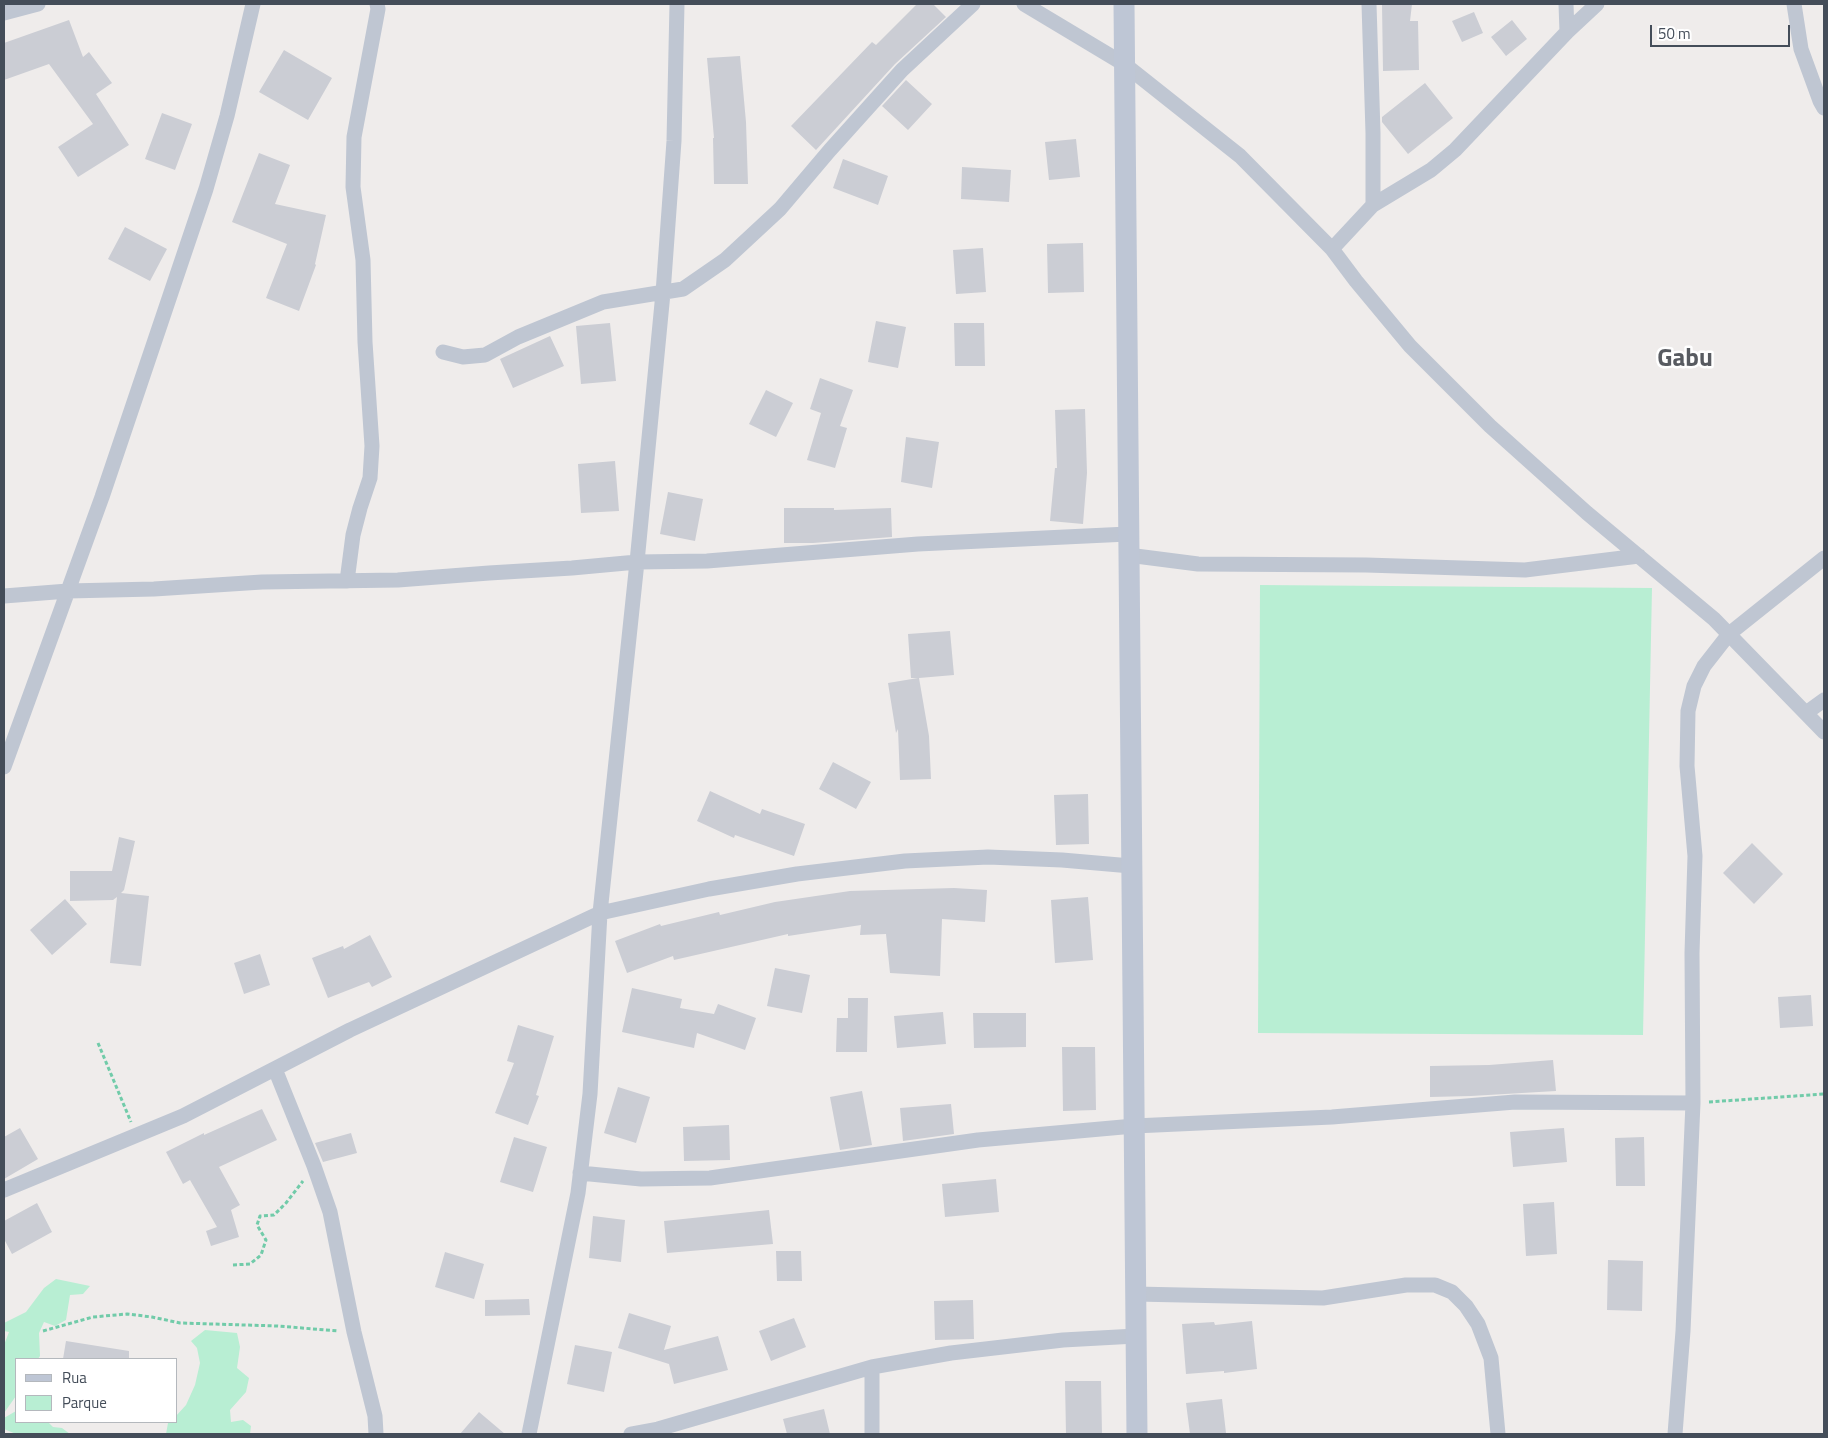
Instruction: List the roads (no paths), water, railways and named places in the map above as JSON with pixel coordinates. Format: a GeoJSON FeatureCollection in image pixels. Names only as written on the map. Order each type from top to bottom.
{"type":"FeatureCollection","features":[{"type":"Feature","properties":{"kind":"main road"},"geometry":{"type":"LineString","coordinates":[[1124,4],[1137,1434]]}},
{"type":"Feature","properties":{"kind":"street"},"geometry":{"type":"LineString","coordinates":[[4,13],[38,4]]}},
{"type":"Feature","properties":{"kind":"street"},"geometry":{"type":"LineString","coordinates":[[4,767],[102,497],[206,189],[227,116],[253,4]]}},
{"type":"Feature","properties":{"kind":"street"},"geometry":{"type":"LineString","coordinates":[[347,580],[353,535],[370,478],[372,446],[365,342],[363,260],[353,187],[354,137],[378,9],[377,4]]}},
{"type":"Feature","properties":{"kind":"street"},"geometry":{"type":"LineString","coordinates":[[529,1434],[580,1173],[590,1094],[600,913],[663,293],[674,140],[677,4]]}},
{"type":"Feature","properties":{"kind":"street"},"geometry":{"type":"LineString","coordinates":[[443,352],[463,357],[485,355],[518,337],[603,302],[683,289],[718,265],[780,209],[902,70],[973,4]]}},
{"type":"Feature","properties":{"kind":"street"},"geometry":{"type":"LineString","coordinates":[[1024,4],[1124,64],[1240,156],[1332,249],[1410,346],[1490,426],[1587,513],[1714,619],[1824,732]]}},
{"type":"Feature","properties":{"kind":"street"},"geometry":{"type":"LineString","coordinates":[[1369,4],[1373,205]]}},
{"type":"Feature","properties":{"kind":"street"},"geometry":{"type":"LineString","coordinates":[[1566,4],[1568,32]]}},
{"type":"Feature","properties":{"kind":"street"},"geometry":{"type":"LineString","coordinates":[[1332,249],[1373,205],[1431,170],[1455,150],[1597,4]]}},
{"type":"Feature","properties":{"kind":"street"},"geometry":{"type":"LineString","coordinates":[[1794,4],[1801,49],[1824,108]]}},
{"type":"Feature","properties":{"kind":"street"},"geometry":{"type":"LineString","coordinates":[[4,596],[68,591],[154,589],[254,583],[398,580],[637,562],[708,561],[918,544],[1128,534]]}},
{"type":"Feature","properties":{"kind":"street"},"geometry":{"type":"LineString","coordinates":[[1128,555],[1198,564],[1366,565],[1525,570],[1639,556]]}},
{"type":"Feature","properties":{"kind":"street"},"geometry":{"type":"LineString","coordinates":[[1675,1434],[1683,1331],[1694,1103],[1692,953],[1695,856],[1687,766],[1688,711],[1694,686],[1704,666],[1729,634],[1824,558]]}},
{"type":"Feature","properties":{"kind":"street"},"geometry":{"type":"LineString","coordinates":[[1806,713],[1824,700]]}},
{"type":"Feature","properties":{"kind":"street"},"geometry":{"type":"LineString","coordinates":[[4,1190],[183,1116],[350,1030],[600,913],[709,889],[797,874],[905,861],[988,857],[1062,860],[1131,866]]}},
{"type":"Feature","properties":{"kind":"street"},"geometry":{"type":"LineString","coordinates":[[274,1069],[314,1166],[330,1212],[354,1332],[375,1416],[376,1434]]}},
{"type":"Feature","properties":{"kind":"street"},"geometry":{"type":"LineString","coordinates":[[580,1173],[641,1178],[710,1178],[978,1140],[1134,1126],[1332,1117],[1515,1102],[1694,1103]]}},
{"type":"Feature","properties":{"kind":"street"},"geometry":{"type":"LineString","coordinates":[[1135,1294],[1323,1298],[1406,1285],[1435,1285],[1452,1292],[1466,1306],[1478,1324],[1491,1358],[1498,1434]]}},
{"type":"Feature","properties":{"kind":"street"},"geometry":{"type":"LineString","coordinates":[[631,1434],[658,1430],[872,1368],[951,1353],[1063,1340],[1136,1336]]}},
{"type":"Feature","properties":{"kind":"street"},"geometry":{"type":"LineString","coordinates":[[872,1368],[872,1434]]}},
{"type":"Feature","properties":{"kind":"district","name":"Gabu"},"geometry":{"type":"Point","coordinates":[1685,360]}}]}
